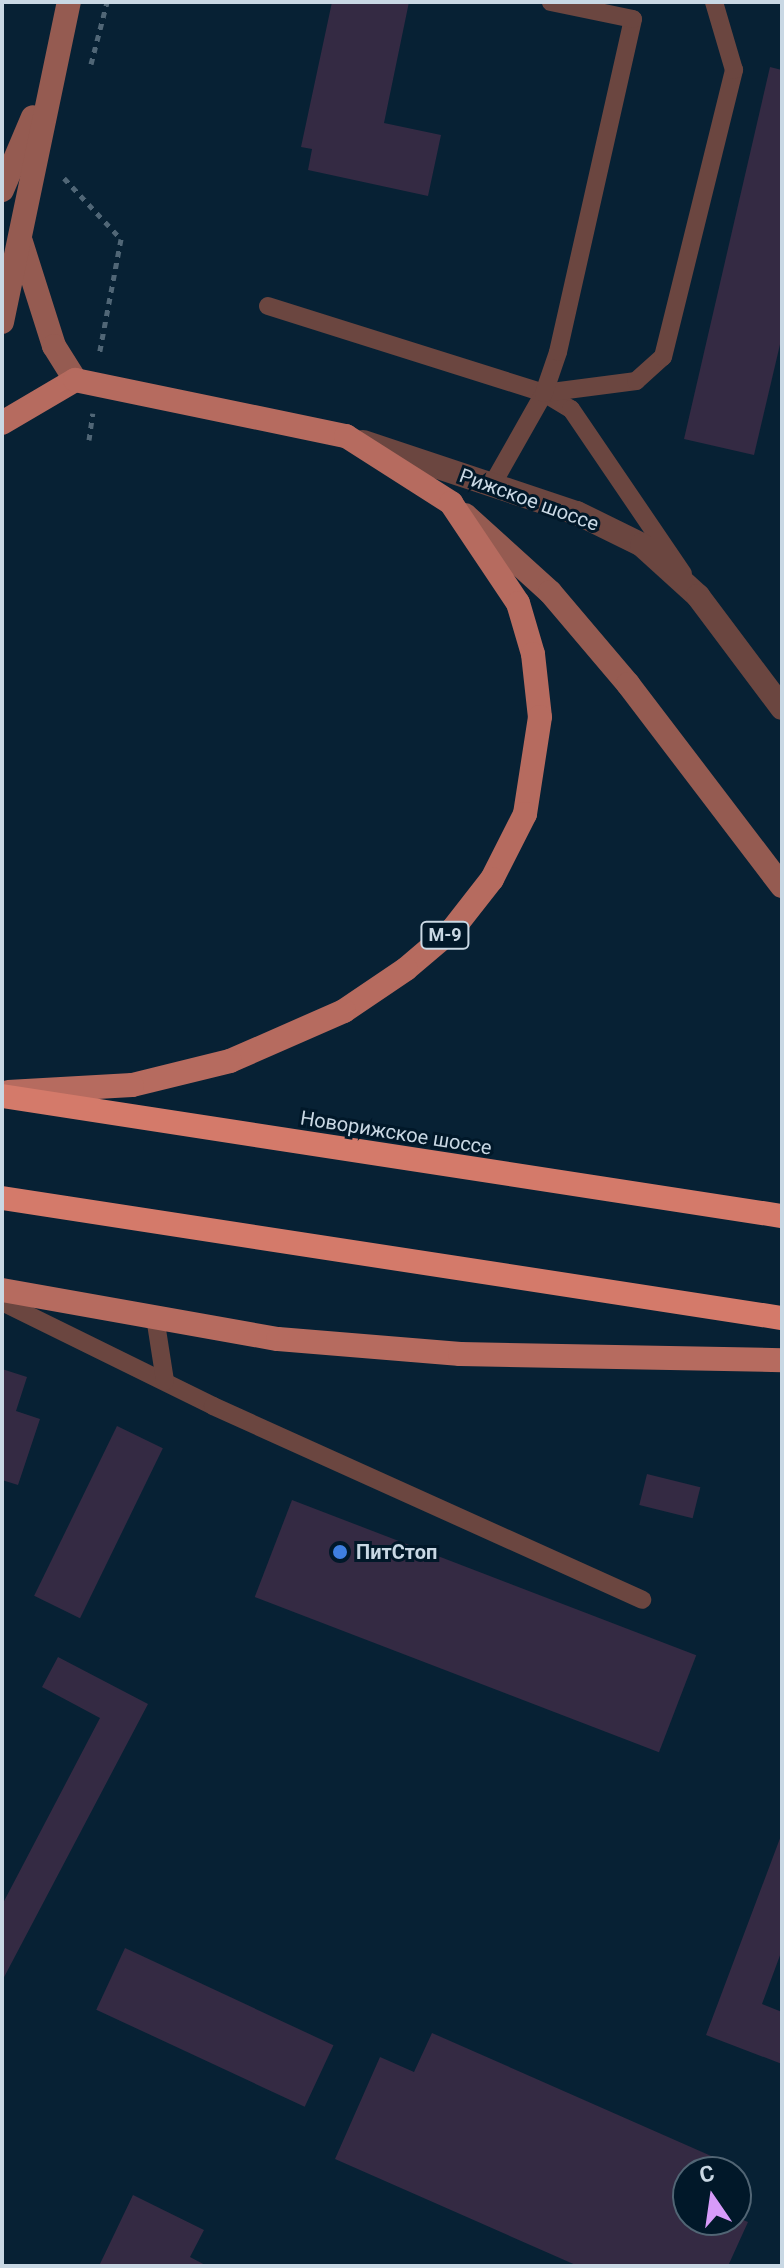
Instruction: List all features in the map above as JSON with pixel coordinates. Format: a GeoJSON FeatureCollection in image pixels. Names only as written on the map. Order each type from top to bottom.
{"type":"FeatureCollection","features":[{"type":"Feature","properties":{"kind":"highway","name":"Новорижское шоссе"},"geometry":{"type":"LineString","coordinates":[[2,1094],[782,1216]]}},
{"type":"Feature","properties":{"kind":"highway"},"geometry":{"type":"LineString","coordinates":[[2,1198],[782,1318]]}},
{"type":"Feature","properties":{"kind":"main road"},"geometry":{"type":"LineString","coordinates":[[2,322],[21,240],[51,74],[69,2]]}},
{"type":"Feature","properties":{"kind":"main road"},"geometry":{"type":"LineString","coordinates":[[2,190],[51,74]]}},
{"type":"Feature","properties":{"kind":"main road"},"geometry":{"type":"LineString","coordinates":[[21,240],[54,346],[86,383]]}},
{"type":"Feature","properties":{"kind":"main road"},"geometry":{"type":"LineString","coordinates":[[2,423],[86,383],[346,436]]}},
{"type":"Feature","properties":{"kind":"main road","name":"М-9"},"geometry":{"type":"LineString","coordinates":[[346,436],[451,503],[550,592],[628,684],[782,886]]}},
{"type":"Feature","properties":{"kind":"main road","name":"М-9"},"geometry":{"type":"LineString","coordinates":[[2,1094],[132,1085],[230,1061],[344,1011],[406,969],[453,929],[492,879],[525,814],[540,717],[533,654],[518,603],[451,503]]}},
{"type":"Feature","properties":{"kind":"main road"},"geometry":{"type":"LineString","coordinates":[[2,1290],[278,1339],[460,1354],[782,1360]]}},
{"type":"Feature","properties":{"kind":"street","name":"Рижское шоссе"},"geometry":{"type":"LineString","coordinates":[[346,436],[577,513],[642,545],[698,596],[782,708]]}},
{"type":"Feature","properties":{"kind":"lane"},"geometry":{"type":"LineString","coordinates":[[492,485],[544,393],[558,352],[633,19],[551,2]]}},
{"type":"Feature","properties":{"kind":"lane"},"geometry":{"type":"LineString","coordinates":[[544,393],[636,381],[663,357],[734,70],[714,2]]}},
{"type":"Feature","properties":{"kind":"lane"},"geometry":{"type":"LineString","coordinates":[[268,306],[544,393],[571,409],[698,596]]}},
{"type":"Feature","properties":{"kind":"lane"},"geometry":{"type":"LineString","coordinates":[[2,1302],[165,1381],[642,1600]]}},
{"type":"Feature","properties":{"kind":"lane"},"geometry":{"type":"LineString","coordinates":[[155,1317],[165,1381]]}},
{"type":"Feature","properties":{"kind":"path"},"geometry":{"type":"LineString","coordinates":[[88,75],[107,2]]}},
{"type":"Feature","properties":{"kind":"path"},"geometry":{"type":"LineString","coordinates":[[66,162],[62,176],[121,239],[101,338],[86,383],[89,440]]}},
{"type":"Feature","properties":{"kind":"building"},"geometry":{"type":"Polygon","coordinates":[[[332,2],[409,2],[384,123],[441,135],[428,196],[308,170],[312,149],[301,147],[332,2]]]}},
{"type":"Feature","properties":{"kind":"building"},"geometry":{"type":"Polygon","coordinates":[[[770,67],[782,70],[782,336],[754,455],[684,439],[770,67]]]}},
{"type":"Feature","properties":{"kind":"building"},"geometry":{"type":"Polygon","coordinates":[[[2,1369],[27,1377],[16,1411],[40,1419],[18,1485],[2,1480],[2,1369]]]}},
{"type":"Feature","properties":{"kind":"building"},"geometry":{"type":"Polygon","coordinates":[[[117,1426],[163,1448],[80,1618],[34,1596],[117,1426]]]}},
{"type":"Feature","properties":{"kind":"building"},"geometry":{"type":"Polygon","coordinates":[[[647,1474],[700,1487],[693,1518],[639,1505],[647,1474]]]}},
{"type":"Feature","properties":{"kind":"building"},"geometry":{"type":"Polygon","coordinates":[[[292,1500],[696,1655],[659,1752],[255,1597],[292,1500]]]}},
{"type":"Feature","properties":{"kind":"building"},"geometry":{"type":"Polygon","coordinates":[[[58,1657],[148,1704],[2,1981],[2,1905],[100,1718],[42,1687],[58,1657]]]}},
{"type":"Feature","properties":{"kind":"building"},"geometry":{"type":"Polygon","coordinates":[[[782,1833],[782,1950],[762,2004],[782,2012],[782,2064],[706,2035],[782,1833]]]}},
{"type":"Feature","properties":{"kind":"building"},"geometry":{"type":"Polygon","coordinates":[[[125,1948],[333,2045],[305,2107],[96,2010],[125,1948]]]}},
{"type":"Feature","properties":{"kind":"building"},"geometry":{"type":"Polygon","coordinates":[[[432,2033],[711,2156],[672,2156],[672,2236],[742,2236],[728,2266],[578,2266],[335,2159],[380,2057],[414,2072],[432,2033]]]}},
{"type":"Feature","properties":{"kind":"building"},"geometry":{"type":"Polygon","coordinates":[[[133,2195],[204,2230],[190,2257],[207,2266],[99,2266],[133,2195]]]}},
{"type":"Feature","properties":{"kind":"place","name":"ПитСтоп"},"geometry":{"type":"Point","coordinates":[340,1552]}}]}
